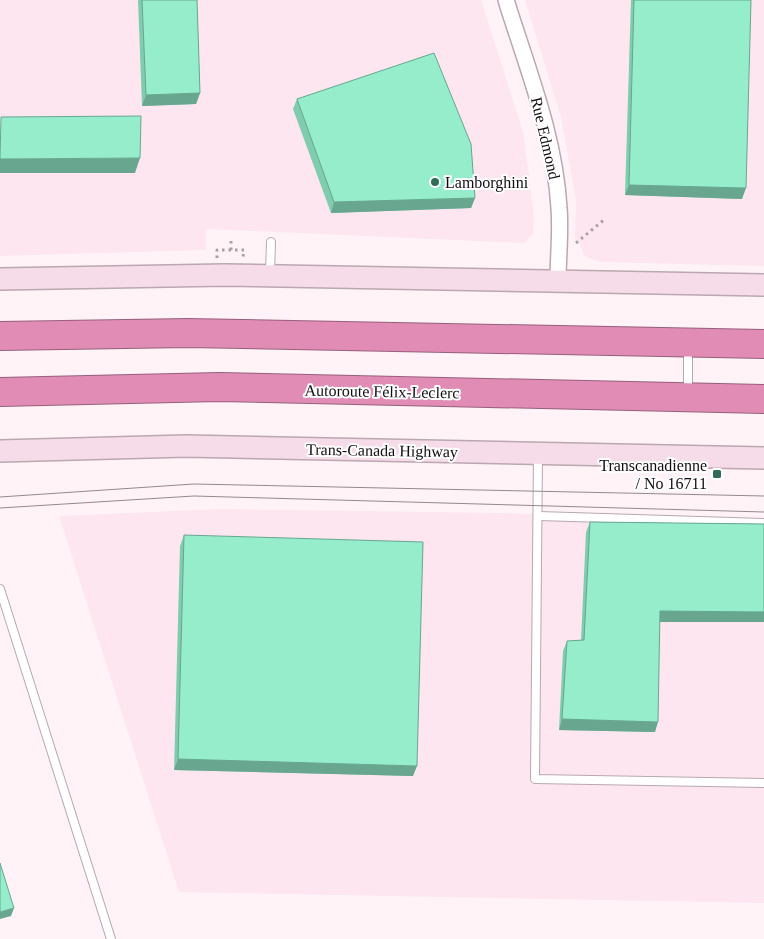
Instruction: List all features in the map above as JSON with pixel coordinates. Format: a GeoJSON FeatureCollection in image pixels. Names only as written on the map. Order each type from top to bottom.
{"type":"FeatureCollection","features":[{"type":"Feature","properties":{"kind":"highway"},"geometry":{"type":"LineString","coordinates":[[0,336],[188,333],[764,344]]}},
{"type":"Feature","properties":{"kind":"highway","name":"Autoroute Félix-Leclerc"},"geometry":{"type":"LineString","coordinates":[[0,392],[219,387],[764,399]]}},
{"type":"Feature","properties":{"kind":"highway"},"geometry":{"type":"LineString","coordinates":[[688,397],[764,407]]}},
{"type":"Feature","properties":{"kind":"main road"},"geometry":{"type":"LineString","coordinates":[[0,279],[139,275],[270,275],[764,285]]}},
{"type":"Feature","properties":{"kind":"main road","name":"Trans-Canada Highway"},"geometry":{"type":"LineString","coordinates":[[0,451],[186,446],[764,458]]}},
{"type":"Feature","properties":{"kind":"street","name":"Rue Edmond"},"geometry":{"type":"LineString","coordinates":[[506,0],[546,129],[552,156],[560,208],[558,281]]}},
{"type":"Feature","properties":{"kind":"lane"},"geometry":{"type":"LineString","coordinates":[[270,275],[271,242]]}},
{"type":"Feature","properties":{"kind":"lane"},"geometry":{"type":"LineString","coordinates":[[688,342],[688,397]]}},
{"type":"Feature","properties":{"kind":"lane"},"geometry":{"type":"LineString","coordinates":[[538,453],[539,516],[535,780],[764,783]]}},
{"type":"Feature","properties":{"kind":"lane"},"geometry":{"type":"LineString","coordinates":[[539,516],[764,523]]}},
{"type":"Feature","properties":{"kind":"lane"},"geometry":{"type":"LineString","coordinates":[[0,589],[111,939]]}},
{"type":"Feature","properties":{"kind":"path"},"geometry":{"type":"LineString","coordinates":[[576,243],[604,219]]}},
{"type":"Feature","properties":{"kind":"path"},"geometry":{"type":"LineString","coordinates":[[231,238],[231,250]]}},
{"type":"Feature","properties":{"kind":"path"},"geometry":{"type":"LineString","coordinates":[[217,258],[217,250],[244,250],[243,258]]}},
{"type":"Feature","properties":{"kind":"shaded area"},"geometry":{"type":"Polygon","coordinates":[[[0,0],[481,0],[524,135],[534,218],[533,234],[524,243],[206,229],[206,250],[0,256],[0,0]]]}},
{"type":"Feature","properties":{"kind":"shaded area"},"geometry":{"type":"Polygon","coordinates":[[[525,0],[764,0],[764,266],[600,262],[584,256],[579,242],[575,239],[576,200],[561,117],[525,0]]]}},
{"type":"Feature","properties":{"kind":"shaded area"},"geometry":{"type":"Polygon","coordinates":[[[220,509],[503,513],[764,520],[764,903],[179,892],[59,516],[220,509]]]}},
{"type":"Feature","properties":{"kind":"building"},"geometry":{"type":"Polygon","coordinates":[[[142,0],[197,0],[200,93],[146,95],[142,0]]]}},
{"type":"Feature","properties":{"kind":"building"},"geometry":{"type":"Polygon","coordinates":[[[634,0],[751,0],[746,188],[629,185],[634,0]]]}},
{"type":"Feature","properties":{"kind":"building"},"geometry":{"type":"Polygon","coordinates":[[[434,53],[471,144],[475,198],[334,202],[297,99],[434,53]]]}},
{"type":"Feature","properties":{"kind":"building"},"geometry":{"type":"Polygon","coordinates":[[[141,116],[140,158],[0,159],[1,117],[141,116]]]}},
{"type":"Feature","properties":{"kind":"building"},"geometry":{"type":"Polygon","coordinates":[[[590,522],[764,524],[764,612],[660,611],[658,722],[562,719],[567,641],[584,640],[590,522]]]}},
{"type":"Feature","properties":{"kind":"building"},"geometry":{"type":"Polygon","coordinates":[[[184,535],[423,542],[417,766],[178,759],[184,535]]]}},
{"type":"Feature","properties":{"kind":"building"},"geometry":{"type":"Polygon","coordinates":[[[0,863],[14,908],[0,912],[0,863]]]}},
{"type":"Feature","properties":{"kind":"tram line"},"geometry":{"type":"LineString","coordinates":[[0,497],[194,484],[764,496]]}},
{"type":"Feature","properties":{"kind":"tram line"},"geometry":{"type":"LineString","coordinates":[[0,508],[194,496],[764,512]]}},
{"type":"Feature","properties":{"kind":"place","name":"Lamborghini"},"geometry":{"type":"Point","coordinates":[435,182]}},
{"type":"Feature","properties":{"kind":"place","name":"Transcanadienne / No 16711"},"geometry":{"type":"Point","coordinates":[717,474]}}]}
